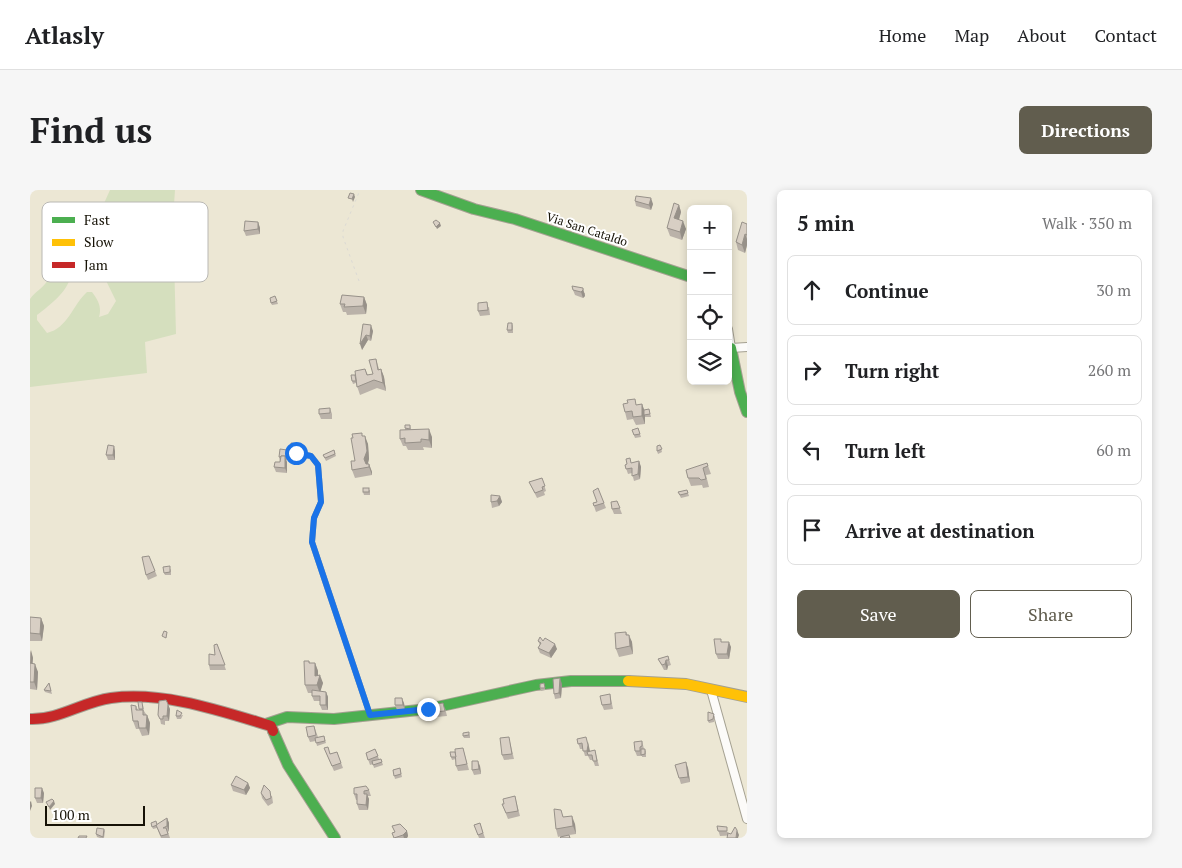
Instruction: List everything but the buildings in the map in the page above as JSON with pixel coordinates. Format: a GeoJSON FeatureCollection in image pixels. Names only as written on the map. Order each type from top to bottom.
{"type":"FeatureCollection","features":[{"type":"Feature","properties":{"kind":"street","name":"Via San Cataldo"},"geometry":{"type":"LineString","coordinates":[[422,190],[474,210],[514,218],[687,276]]}},
{"type":"Feature","properties":{"kind":"street"},"geometry":{"type":"LineString","coordinates":[[732,348],[747,347]]}},
{"type":"Feature","properties":{"kind":"street"},"geometry":{"type":"LineString","coordinates":[[732,353],[740,392],[747,412]]}},
{"type":"Feature","properties":{"kind":"street"},"geometry":{"type":"LineString","coordinates":[[266,724],[287,717],[334,719],[428,709],[536,685],[571,681],[642,681],[686,684],[747,697]]}},
{"type":"Feature","properties":{"kind":"street"},"geometry":{"type":"LineString","coordinates":[[711,690],[747,819]]}},
{"type":"Feature","properties":{"kind":"street"},"geometry":{"type":"LineString","coordinates":[[30,719],[54,716],[111,698],[151,699],[221,710],[266,724],[271,726],[288,765],[335,838]]}},
{"type":"Feature","properties":{"kind":"lane"},"geometry":{"type":"LineString","coordinates":[[296,453],[311,456],[318,465],[321,502],[314,518],[312,542],[370,715]]}},
{"type":"Feature","properties":{"kind":"path"},"geometry":{"type":"LineString","coordinates":[[359,280],[343,237],[343,230],[360,190]]}},
{"type":"Feature","properties":{"kind":"green space"},"geometry":{"type":"Polygon","coordinates":[[[110,190],[175,190],[174,202],[105,202],[110,190]]]}},
{"type":"Feature","properties":{"kind":"green space"},"geometry":{"type":"Polygon","coordinates":[[[46,282],[68,282],[58,297],[37,315],[37,320],[47,333],[65,322],[87,292],[92,292],[98,301],[100,307],[99,317],[108,314],[116,301],[107,282],[175,282],[176,334],[145,342],[147,373],[30,387],[30,299],[35,293],[46,282]]]}},
{"type":"Feature","properties":{"kind":"traffic: fast"},"geometry":{"type":"LineString","coordinates":[[421,190],[474,209],[515,219],[687,276]]}},
{"type":"Feature","properties":{"kind":"traffic: fast"},"geometry":{"type":"LineString","coordinates":[[732,353],[740,392],[747,412]]}},
{"type":"Feature","properties":{"kind":"traffic: fast"},"geometry":{"type":"LineString","coordinates":[[266,724],[287,717],[334,719],[428,709],[536,685],[571,681],[628,681]]}},
{"type":"Feature","properties":{"kind":"traffic: fast"},"geometry":{"type":"LineString","coordinates":[[273,731],[288,765],[335,838]]}},
{"type":"Feature","properties":{"kind":"traffic: slow"},"geometry":{"type":"LineString","coordinates":[[628,681],[686,684],[747,697]]}},
{"type":"Feature","properties":{"kind":"traffic: jam"},"geometry":{"type":"LineString","coordinates":[[30,719],[51,717],[100,700],[151,697],[212,709],[271,726],[273,731]]}},
{"type":"Feature","properties":{"kind":"route"},"geometry":{"type":"LineString","coordinates":[[296,453],[311,456],[316,459],[318,465],[321,502],[314,518],[311,534],[312,542],[370,715],[428,709]]}}]}
